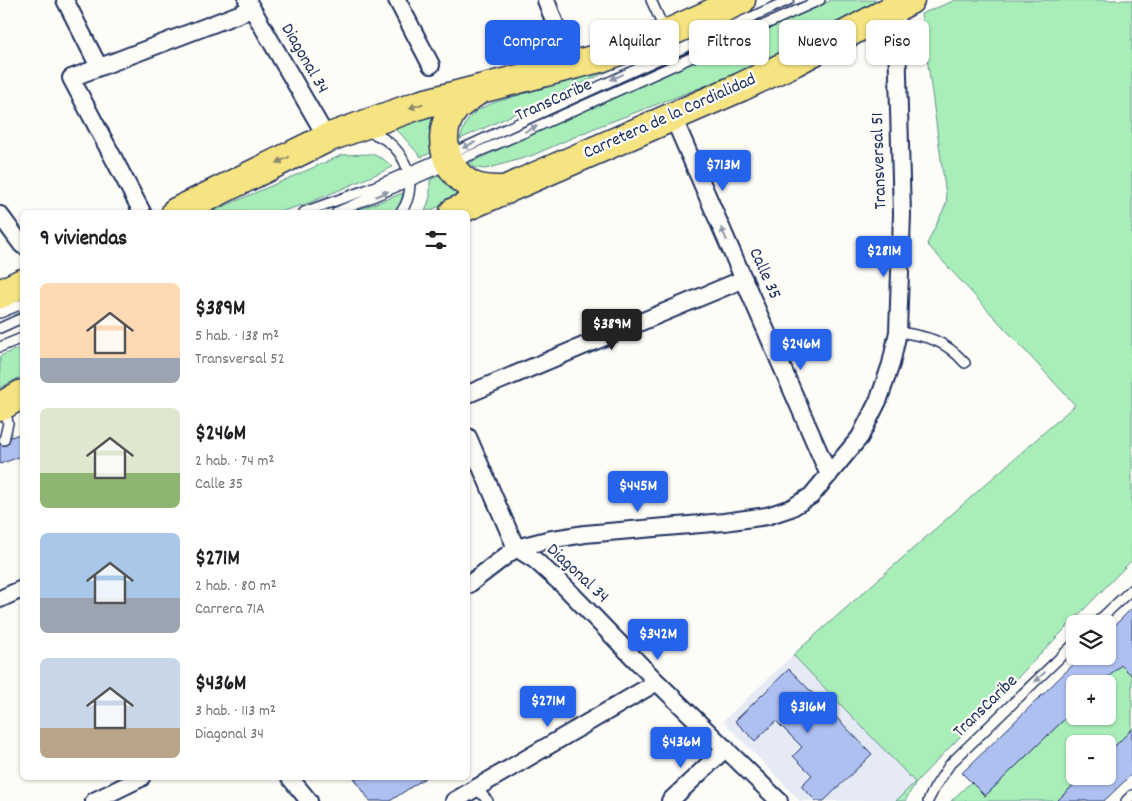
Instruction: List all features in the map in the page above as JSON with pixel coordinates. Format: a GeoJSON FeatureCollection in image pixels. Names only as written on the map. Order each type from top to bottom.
{"type":"FeatureCollection","features":[{"type":"Feature","properties":{"kind":"highway"},"geometry":{"type":"LineString","coordinates":[[679,28],[741,0]]}},
{"type":"Feature","properties":{"kind":"highway","name":"Carretera de la Cordialidad"},"geometry":{"type":"LineString","coordinates":[[459,210],[794,62],[903,3]]}},
{"type":"Feature","properties":{"kind":"highway"},"geometry":{"type":"LineString","coordinates":[[180,210],[327,138],[393,113],[480,88],[590,61]]}},
{"type":"Feature","properties":{"kind":"highway"},"geometry":{"type":"LineString","coordinates":[[480,88],[455,108],[447,123],[444,139],[448,160],[459,177],[472,185],[486,190],[506,190]]}},
{"type":"Feature","properties":{"kind":"highway"},"geometry":{"type":"LineString","coordinates":[[0,294],[20,284]]}},
{"type":"Feature","properties":{"kind":"street"},"geometry":{"type":"LineString","coordinates":[[65,0],[99,67]]}},
{"type":"Feature","properties":{"kind":"street"},"geometry":{"type":"LineString","coordinates":[[397,0],[431,65]]}},
{"type":"Feature","properties":{"kind":"street"},"geometry":{"type":"LineString","coordinates":[[546,0],[571,66]]}},
{"type":"Feature","properties":{"kind":"street","name":"Transversal 51"},"geometry":{"type":"LineString","coordinates":[[470,583],[516,548],[547,540],[585,534],[724,522],[767,516],[791,508],[811,496],[860,437],[879,399],[891,364],[898,332],[902,214],[903,3]]}},
{"type":"Feature","properties":{"kind":"street"},"geometry":{"type":"LineString","coordinates":[[141,210],[70,78],[250,4]]}},
{"type":"Feature","properties":{"kind":"street","name":"Diagonal 34"},"geometry":{"type":"LineString","coordinates":[[250,4],[327,138]]}},
{"type":"Feature","properties":{"kind":"street","name":"Calle 35"},"geometry":{"type":"LineString","coordinates":[[673,117],[830,475]]}},
{"type":"Feature","properties":{"kind":"street"},"geometry":{"type":"LineString","coordinates":[[0,215],[20,243]]}},
{"type":"Feature","properties":{"kind":"street"},"geometry":{"type":"LineString","coordinates":[[470,393],[744,279]]}},
{"type":"Feature","properties":{"kind":"street"},"geometry":{"type":"LineString","coordinates":[[470,442],[516,548]]}},
{"type":"Feature","properties":{"kind":"street","name":"Diagonal 34"},"geometry":{"type":"LineString","coordinates":[[516,548],[535,560],[565,587],[657,682],[779,801]]}},
{"type":"Feature","properties":{"kind":"street"},"geometry":{"type":"LineString","coordinates":[[0,599],[20,590]]}},
{"type":"Feature","properties":{"kind":"street"},"geometry":{"type":"LineString","coordinates":[[454,801],[482,795],[657,682]]}},
{"type":"Feature","properties":{"kind":"street"},"geometry":{"type":"LineString","coordinates":[[670,801],[726,748]]}},
{"type":"Feature","properties":{"kind":"street"},"geometry":{"type":"LineString","coordinates":[[94,801],[137,780]]}},
{"type":"Feature","properties":{"kind":"street"},"geometry":{"type":"LineString","coordinates":[[292,780],[309,801]]}},
{"type":"Feature","properties":{"kind":"lane"},"geometry":{"type":"LineString","coordinates":[[651,0],[660,20]]}},
{"type":"Feature","properties":{"kind":"lane","name":"TransCaribe"},"geometry":{"type":"LineString","coordinates":[[448,160],[789,0]]}},
{"type":"Feature","properties":{"kind":"lane","name":"TransCaribe"},"geometry":{"type":"LineString","coordinates":[[341,210],[409,176],[820,0]]}},
{"type":"Feature","properties":{"kind":"lane"},"geometry":{"type":"LineString","coordinates":[[327,138],[355,130],[374,134],[391,143],[404,158],[409,176],[407,204],[402,210]]}},
{"type":"Feature","properties":{"kind":"lane","name":"TransCaribe"},"geometry":{"type":"LineString","coordinates":[[310,210],[409,176]]}},
{"type":"Feature","properties":{"kind":"lane"},"geometry":{"type":"LineString","coordinates":[[0,313],[20,305]]}},
{"type":"Feature","properties":{"kind":"lane"},"geometry":{"type":"LineString","coordinates":[[0,328],[20,319]]}},
{"type":"Feature","properties":{"kind":"lane"},"geometry":{"type":"LineString","coordinates":[[898,332],[925,336],[936,340],[950,349],[964,363]]}},
{"type":"Feature","properties":{"kind":"lane"},"geometry":{"type":"LineString","coordinates":[[0,347],[20,339]]}},
{"type":"Feature","properties":{"kind":"lane"},"geometry":{"type":"LineString","coordinates":[[4,440],[12,401]]}},
{"type":"Feature","properties":{"kind":"lane"},"geometry":{"type":"LineString","coordinates":[[1104,615],[1132,588]]}},
{"type":"Feature","properties":{"kind":"lane","name":"TransCaribe"},"geometry":{"type":"LineString","coordinates":[[928,801],[934,787],[950,764],[1066,652]]}},
{"type":"Feature","properties":{"kind":"lane"},"geometry":{"type":"LineString","coordinates":[[1126,801],[1132,795]]}},
{"type":"Feature","properties":{"kind":"shaded area"},"geometry":{"type":"Polygon","coordinates":[[[793,655],[916,782],[896,801],[800,801],[723,721],[793,655]]]}},
{"type":"Feature","properties":{"kind":"green space"},"geometry":{"type":"Polygon","coordinates":[[[832,0],[889,0],[851,20],[787,20],[832,0]]]}},
{"type":"Feature","properties":{"kind":"green space"},"geometry":{"type":"Polygon","coordinates":[[[956,0],[1132,0],[1132,560],[1078,615],[1066,615],[1066,628],[916,782],[905,801],[896,801],[915,782],[793,655],[1075,405],[927,244],[947,202],[928,65],[929,20],[922,20],[921,14],[956,0]]]}},
{"type":"Feature","properties":{"kind":"green space"},"geometry":{"type":"Polygon","coordinates":[[[779,24],[779,58],[769,62],[769,28],[779,24]]]}},
{"type":"Feature","properties":{"kind":"green space"},"geometry":{"type":"Polygon","coordinates":[[[689,64],[760,65],[597,127],[531,156],[486,169],[476,168],[469,163],[689,64]]]}},
{"type":"Feature","properties":{"kind":"green space"},"geometry":{"type":"Polygon","coordinates":[[[622,65],[460,139],[465,125],[471,116],[493,103],[622,65]]]}},
{"type":"Feature","properties":{"kind":"green space"},"geometry":{"type":"Polygon","coordinates":[[[442,109],[433,152],[421,157],[401,134],[391,127],[442,109]]]}},
{"type":"Feature","properties":{"kind":"green space"},"geometry":{"type":"Polygon","coordinates":[[[372,154],[383,159],[393,167],[309,203],[286,210],[216,210],[342,155],[372,154]]]}},
{"type":"Feature","properties":{"kind":"green space"},"geometry":{"type":"Polygon","coordinates":[[[440,175],[458,188],[472,194],[426,210],[430,197],[430,180],[440,175]]]}},
{"type":"Feature","properties":{"kind":"green space"},"geometry":{"type":"Polygon","coordinates":[[[403,193],[401,204],[394,210],[357,210],[403,193]]]}},
{"type":"Feature","properties":{"kind":"green space"},"geometry":{"type":"Polygon","coordinates":[[[20,348],[20,377],[0,388],[0,356],[20,348]]]}},
{"type":"Feature","properties":{"kind":"green space"},"geometry":{"type":"Polygon","coordinates":[[[1121,665],[1132,676],[1132,729],[1116,745],[1116,735],[1066,735],[1066,785],[1074,785],[1057,801],[951,801],[971,782],[985,796],[1066,718],[1066,725],[1116,725],[1116,675],[1110,675],[1121,665]]]}},
{"type":"Feature","properties":{"kind":"building"},"geometry":{"type":"Polygon","coordinates":[[[20,434],[20,457],[0,464],[0,441],[20,434]]]}},
{"type":"Feature","properties":{"kind":"building"},"geometry":{"type":"Polygon","coordinates":[[[1132,608],[1132,676],[1121,665],[1110,675],[1066,675],[1066,718],[985,796],[962,773],[1073,665],[1116,665],[1116,624],[1132,608]]]}},
{"type":"Feature","properties":{"kind":"building"},"geometry":{"type":"Polygon","coordinates":[[[789,669],[872,754],[824,801],[816,801],[801,786],[812,775],[793,756],[802,747],[776,721],[755,741],[735,721],[789,669]]]}},
{"type":"Feature","properties":{"kind":"building"},"geometry":{"type":"Polygon","coordinates":[[[1132,729],[1132,774],[1104,801],[1057,801],[1074,785],[1116,785],[1116,745],[1132,729]]]}},
{"type":"Feature","properties":{"kind":"building"},"geometry":{"type":"Polygon","coordinates":[[[355,780],[422,780],[390,801],[370,801],[355,780]]]}}]}
